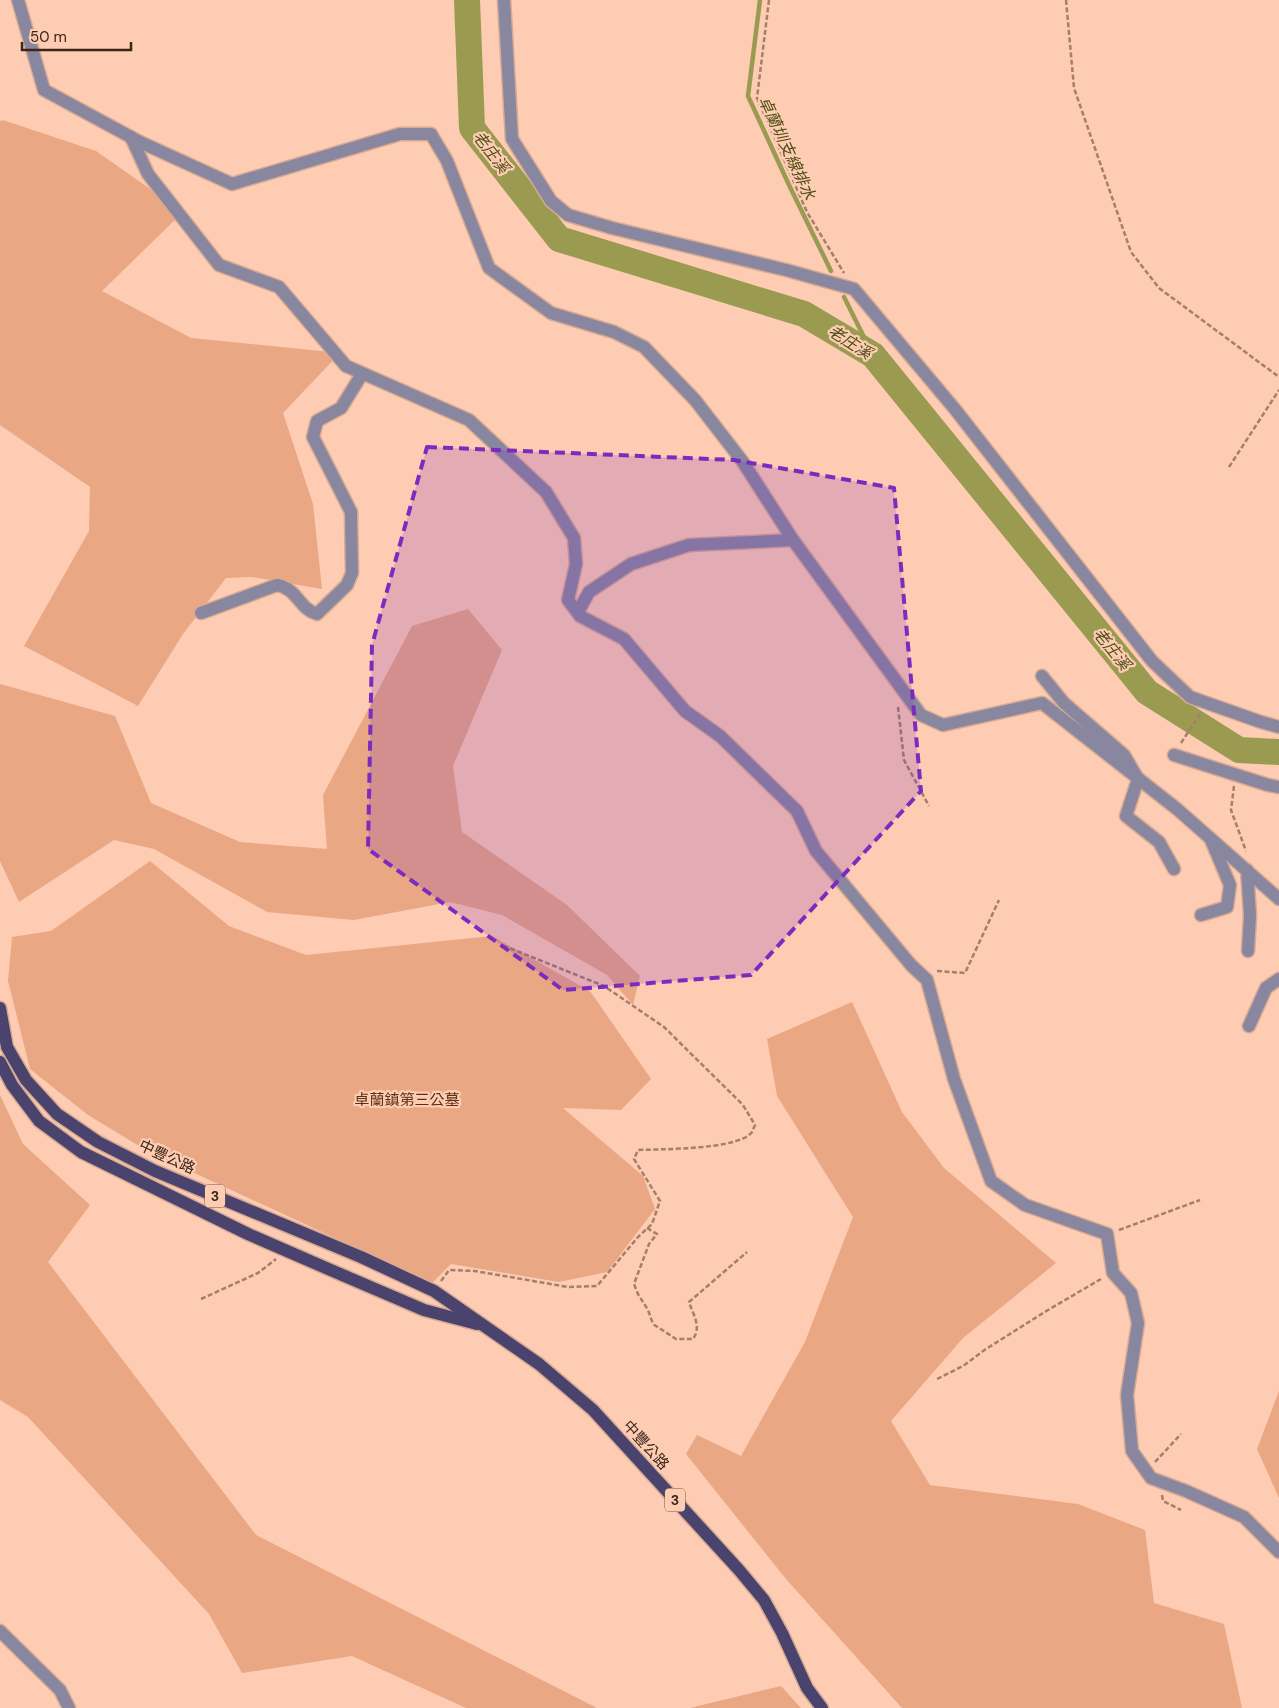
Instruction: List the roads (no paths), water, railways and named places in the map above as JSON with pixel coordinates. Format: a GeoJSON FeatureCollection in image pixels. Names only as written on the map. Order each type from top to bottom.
{"type":"FeatureCollection","features":[{"type":"Feature","properties":{"kind":"main road","name":"中豐公路"},"geometry":{"type":"LineString","coordinates":[[0,1008],[7,1047],[26,1080],[57,1114],[98,1142],[155,1171],[361,1257],[434,1291],[540,1364],[593,1410],[764,1600],[782,1633],[807,1688],[822,1708]]}},
{"type":"Feature","properties":{"kind":"main road","name":"中豐公路"},"geometry":{"type":"LineString","coordinates":[[0,1062],[12,1085],[39,1121],[81,1152],[248,1234],[424,1310],[487,1326]]}},
{"type":"Feature","properties":{"kind":"street"},"geometry":{"type":"LineString","coordinates":[[18,0],[44,90],[131,137],[232,184],[400,134],[431,134],[447,161],[489,268],[551,313],[614,332],[644,347],[694,400],[743,462],[792,540],[921,715],[943,725],[1042,703],[1177,809],[1279,899]]}},
{"type":"Feature","properties":{"kind":"street"},"geometry":{"type":"LineString","coordinates":[[504,0],[512,139],[551,201],[568,215],[612,228],[854,288],[954,408],[1152,662],[1190,697],[1279,727]]}},
{"type":"Feature","properties":{"kind":"street"},"geometry":{"type":"LineString","coordinates":[[131,137],[148,174],[219,265],[279,287],[346,366],[469,420],[546,492],[574,538],[576,564],[568,600],[580,616],[624,639],[685,711],[720,736],[797,811],[816,851],[927,980],[954,1079],[991,1181],[1025,1205],[1107,1234],[1113,1273],[1131,1293],[1138,1323],[1127,1395],[1132,1451],[1151,1478],[1186,1491],[1244,1517],[1279,1552]]}},
{"type":"Feature","properties":{"kind":"street"},"geometry":{"type":"LineString","coordinates":[[201,613],[278,585],[288,587],[310,612],[317,614],[347,585],[352,572],[351,512],[313,437],[317,421],[341,408],[362,374]]}},
{"type":"Feature","properties":{"kind":"street"},"geometry":{"type":"LineString","coordinates":[[578,612],[589,592],[630,564],[689,546],[792,540]]}},
{"type":"Feature","properties":{"kind":"street"},"geometry":{"type":"LineString","coordinates":[[1042,676],[1064,702],[1124,755],[1138,779],[1126,816],[1159,842],[1174,868]]}},
{"type":"Feature","properties":{"kind":"street"},"geometry":{"type":"LineString","coordinates":[[1174,755],[1279,787]]}},
{"type":"Feature","properties":{"kind":"street"},"geometry":{"type":"LineString","coordinates":[[1201,915],[1227,907],[1230,885],[1210,838]]}},
{"type":"Feature","properties":{"kind":"street"},"geometry":{"type":"LineString","coordinates":[[1247,870],[1250,915],[1248,951]]}},
{"type":"Feature","properties":{"kind":"street"},"geometry":{"type":"LineString","coordinates":[[1250,1026],[1266,988],[1279,979]]}},
{"type":"Feature","properties":{"kind":"street"},"geometry":{"type":"LineString","coordinates":[[0,1631],[60,1690],[69,1708]]}},
{"type":"Feature","properties":{"kind":"waterway","name":"老庄溪"},"geometry":{"type":"LineString","coordinates":[[467,0],[472,128],[559,239],[804,314],[873,355],[1147,692],[1239,750],[1279,752]]}},
{"type":"Feature","properties":{"kind":"waterway","name":"卓蘭圳支線排水"},"geometry":{"type":"LineString","coordinates":[[760,0],[748,96],[831,271]]}},
{"type":"Feature","properties":{"kind":"waterway"},"geometry":{"type":"LineString","coordinates":[[844,297],[873,355]]}},
{"type":"Feature","properties":{"kind":"park label","name":"卓蘭鎮第三公墓"},"geometry":{"type":"Point","coordinates":[407,1100]}}]}
